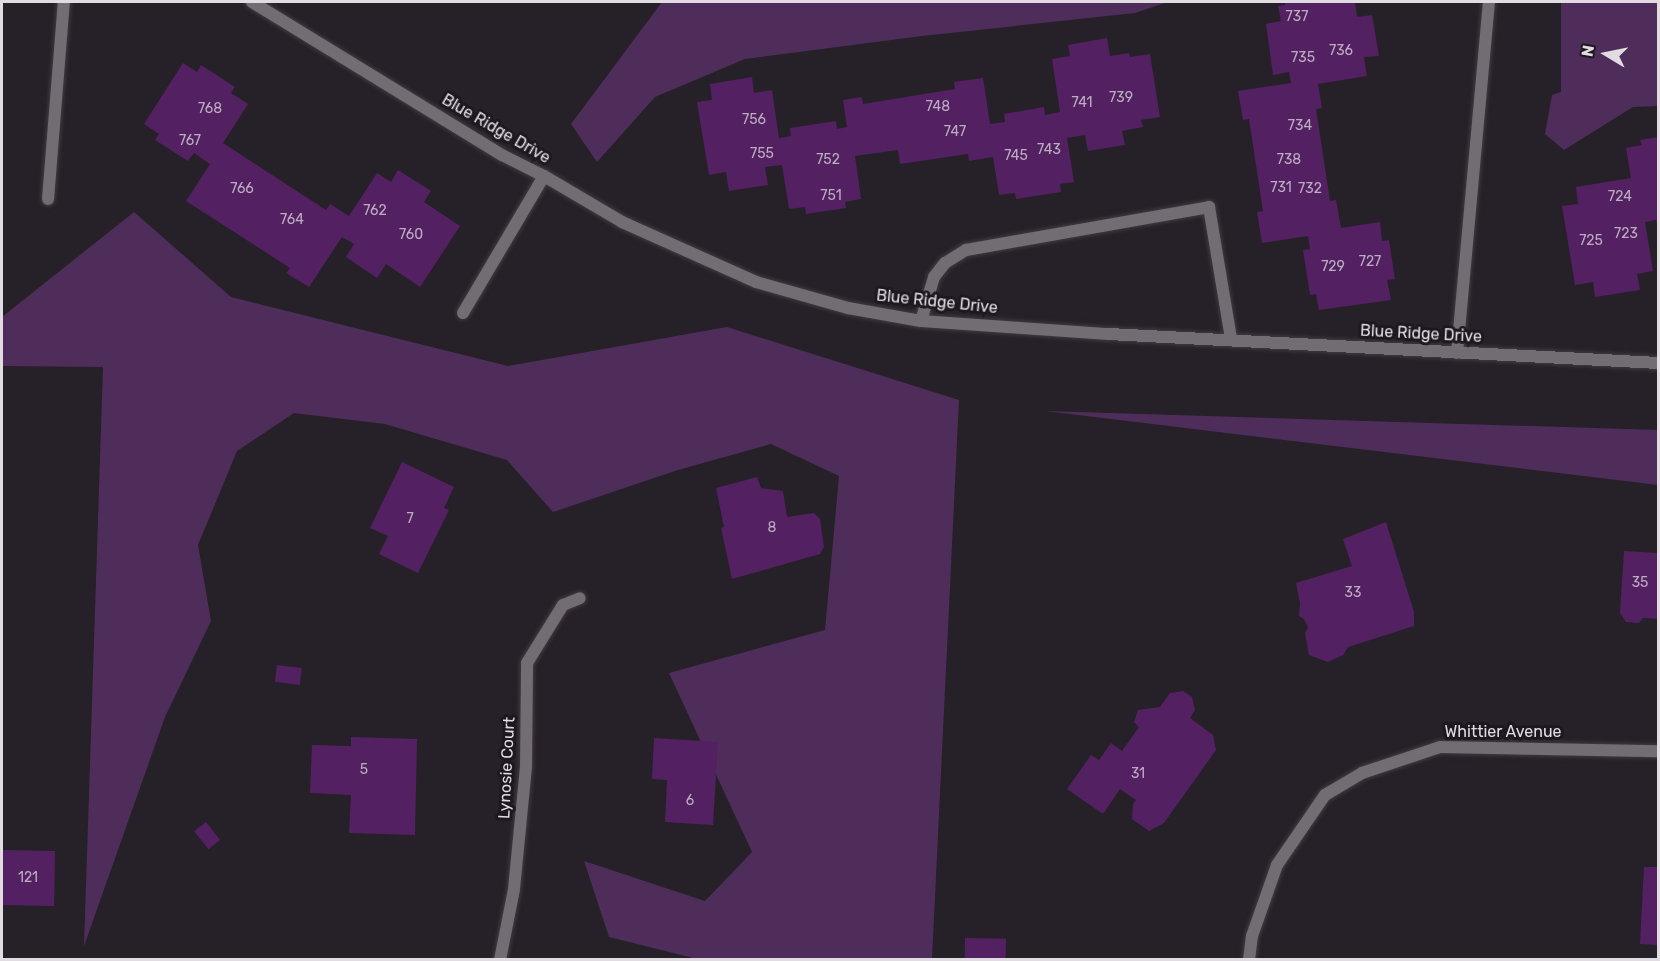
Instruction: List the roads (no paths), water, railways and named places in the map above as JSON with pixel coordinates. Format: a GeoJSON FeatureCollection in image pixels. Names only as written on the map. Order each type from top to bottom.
{"type":"FeatureCollection","features":[{"type":"Feature","properties":{"kind":"street"},"geometry":{"type":"LineString","coordinates":[[48,199],[64,2]]}},
{"type":"Feature","properties":{"kind":"street","name":"Blue Ridge Drive"},"geometry":{"type":"LineString","coordinates":[[252,2],[502,155],[544,176],[622,222],[756,282],[848,308],[921,321],[1659,363]]}},
{"type":"Feature","properties":{"kind":"street"},"geometry":{"type":"LineString","coordinates":[[1457,353],[1489,2]]}},
{"type":"Feature","properties":{"kind":"street"},"geometry":{"type":"LineString","coordinates":[[463,313],[544,176]]}},
{"type":"Feature","properties":{"kind":"street"},"geometry":{"type":"LineString","coordinates":[[921,321],[934,277],[945,263],[966,250],[1209,207],[1231,339]]}},
{"type":"Feature","properties":{"kind":"street","name":"Lynosie Court"},"geometry":{"type":"LineString","coordinates":[[500,960],[514,889],[526,766],[526,663],[563,605],[580,598]]}},
{"type":"Feature","properties":{"kind":"street","name":"Whittier Avenue"},"geometry":{"type":"LineString","coordinates":[[1249,960],[1252,936],[1277,865],[1325,795],[1362,773],[1440,747],[1659,751]]}}]}
